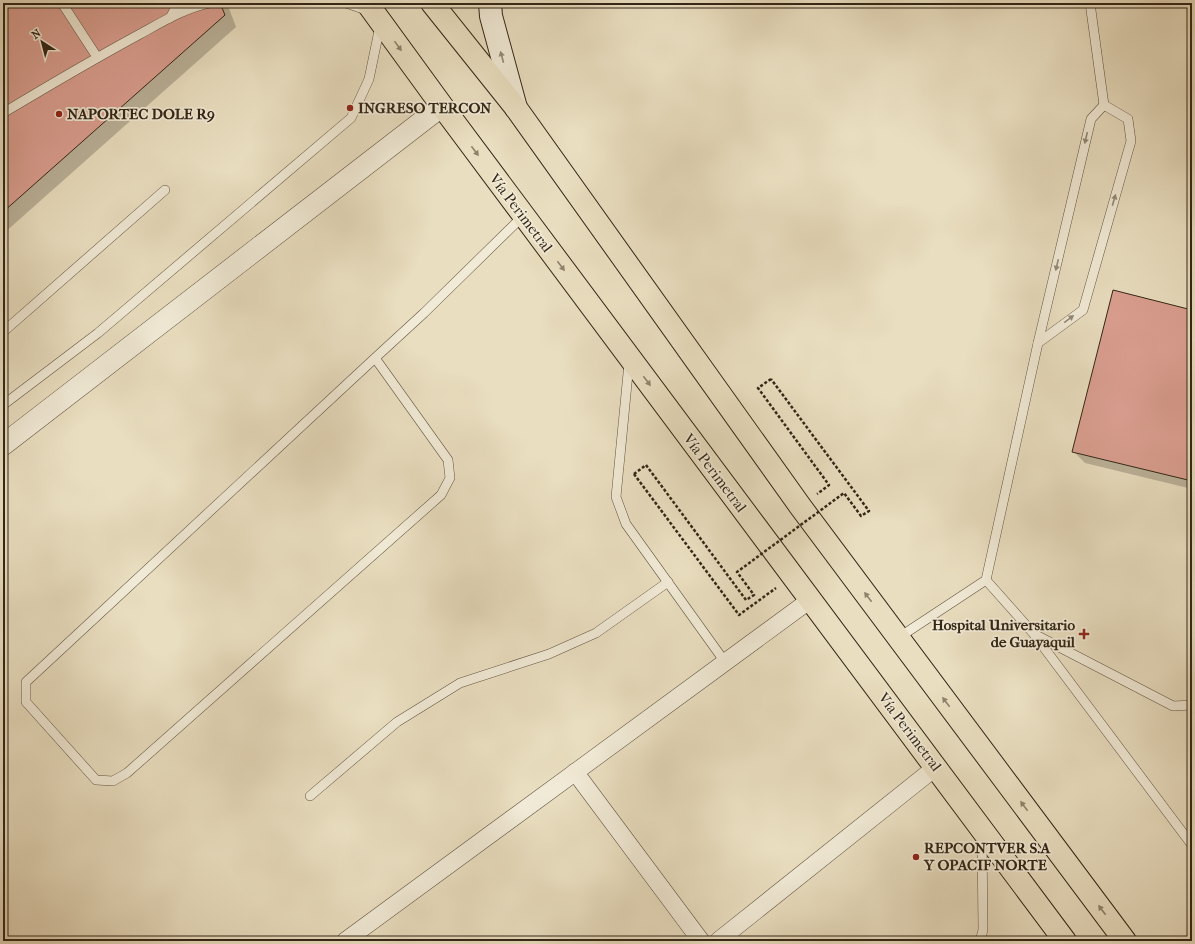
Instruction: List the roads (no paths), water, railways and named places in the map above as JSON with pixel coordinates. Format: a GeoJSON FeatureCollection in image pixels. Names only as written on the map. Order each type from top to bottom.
{"type":"FeatureCollection","features":[{"type":"Feature","properties":{"kind":"highway"},"geometry":{"type":"LineString","coordinates":[[432,3],[516,108],[800,506],[1125,941]]}},
{"type":"Feature","properties":{"kind":"highway","name":"Vía Perimetral"},"geometry":{"type":"LineString","coordinates":[[374,13],[523,216],[1065,941]]}},
{"type":"Feature","properties":{"kind":"main road"},"geometry":{"type":"LineString","coordinates":[[490,3],[491,16],[516,108]]}},
{"type":"Feature","properties":{"kind":"street"},"geometry":{"type":"LineString","coordinates":[[3,446],[442,106]]}},
{"type":"Feature","properties":{"kind":"street"},"geometry":{"type":"LineString","coordinates":[[345,941],[810,600]]}},
{"type":"Feature","properties":{"kind":"street"},"geometry":{"type":"LineString","coordinates":[[718,941],[936,767]]}},
{"type":"Feature","properties":{"kind":"street"},"geometry":{"type":"LineString","coordinates":[[575,772],[700,941]]}},
{"type":"Feature","properties":{"kind":"lane"},"geometry":{"type":"LineString","coordinates":[[62,3],[97,57]]}},
{"type":"Feature","properties":{"kind":"lane"},"geometry":{"type":"LineString","coordinates":[[170,18],[178,3]]}},
{"type":"Feature","properties":{"kind":"lane"},"geometry":{"type":"LineString","coordinates":[[3,113],[97,57],[170,18],[201,5],[210,3]]}},
{"type":"Feature","properties":{"kind":"lane"},"geometry":{"type":"LineString","coordinates":[[3,406],[98,333],[351,118],[369,79],[374,13],[346,3]]}},
{"type":"Feature","properties":{"kind":"lane"},"geometry":{"type":"LineString","coordinates":[[1090,3],[1104,105]]}},
{"type":"Feature","properties":{"kind":"lane"},"geometry":{"type":"LineString","coordinates":[[1038,343],[1082,310],[1131,141],[1128,119],[1104,105]]}},
{"type":"Feature","properties":{"kind":"lane"},"geometry":{"type":"LineString","coordinates":[[898,638],[986,580],[1038,343],[1091,118],[1104,105]]}},
{"type":"Feature","properties":{"kind":"lane"},"geometry":{"type":"LineString","coordinates":[[3,332],[165,190]]}},
{"type":"Feature","properties":{"kind":"lane"},"geometry":{"type":"LineString","coordinates":[[375,358],[448,460],[450,478],[441,495],[126,773],[113,781],[96,780],[26,702],[26,682],[375,358],[424,313],[523,216]]}},
{"type":"Feature","properties":{"kind":"lane"},"geometry":{"type":"LineString","coordinates":[[629,358],[616,497],[626,524],[725,662]]}},
{"type":"Feature","properties":{"kind":"lane"},"geometry":{"type":"LineString","coordinates":[[986,580],[1034,633],[1192,845]]}},
{"type":"Feature","properties":{"kind":"lane"},"geometry":{"type":"LineString","coordinates":[[310,796],[397,722],[460,683],[549,654],[596,633],[668,582]]}},
{"type":"Feature","properties":{"kind":"lane"},"geometry":{"type":"LineString","coordinates":[[1034,633],[1173,706],[1192,706]]}},
{"type":"Feature","properties":{"kind":"lane"},"geometry":{"type":"LineString","coordinates":[[980,941],[983,930],[982,828]]}},
{"type":"Feature","properties":{"kind":"place","name":"INGRESO TERCON"},"geometry":{"type":"Point","coordinates":[350,108]}},
{"type":"Feature","properties":{"kind":"place","name":"NAPORTEC DOLE R9"},"geometry":{"type":"Point","coordinates":[59,114]}},
{"type":"Feature","properties":{"kind":"place","name":"Hospital Universitario de Guayaquil"},"geometry":{"type":"Point","coordinates":[1084,634]}},
{"type":"Feature","properties":{"kind":"place","name":"REPCONTVER S.A Y OPACIF NORTE"},"geometry":{"type":"Point","coordinates":[916,857]}}]}
